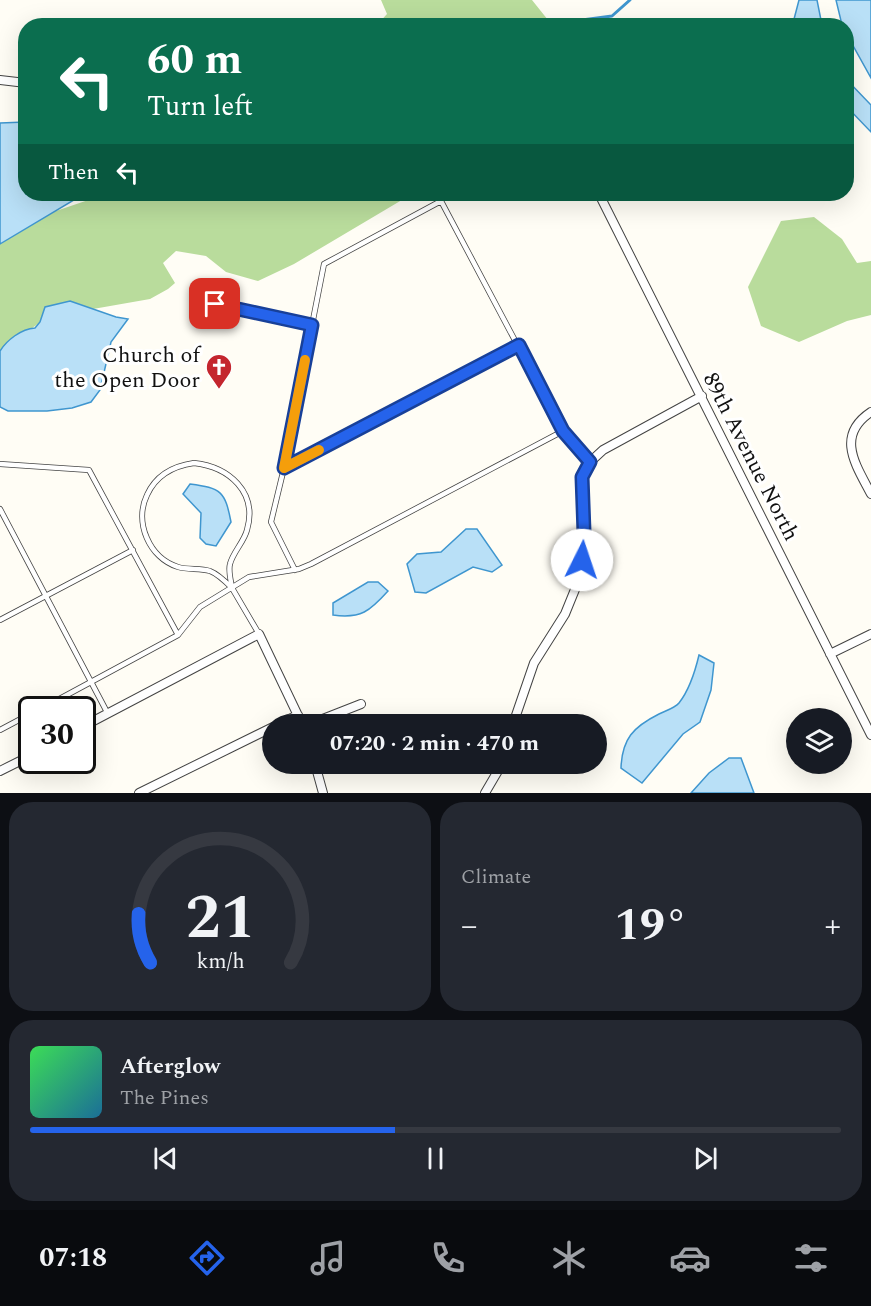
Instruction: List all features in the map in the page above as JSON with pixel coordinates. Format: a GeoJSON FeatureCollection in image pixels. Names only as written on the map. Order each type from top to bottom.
{"type":"FeatureCollection","features":[{"type":"Feature","properties":{"kind":"street"},"geometry":{"type":"LineString","coordinates":[[0,80],[18,82]]}},
{"type":"Feature","properties":{"kind":"street","name":"89th Avenue North"},"geometry":{"type":"LineString","coordinates":[[603,201],[871,735]]}},
{"type":"Feature","properties":{"kind":"street"},"geometry":{"type":"LineString","coordinates":[[516,714],[526,680],[534,663],[565,614],[576,587],[582,560],[584,532],[582,477],[590,462],[603,450],[702,396]]}},
{"type":"Feature","properties":{"kind":"street"},"geometry":{"type":"LineString","coordinates":[[871,412],[860,419],[854,428],[851,447],[854,460],[871,494]]}},
{"type":"Feature","properties":{"kind":"street"},"geometry":{"type":"LineString","coordinates":[[96,720],[259,634],[298,714]]}},
{"type":"Feature","properties":{"kind":"street"},"geometry":{"type":"LineString","coordinates":[[830,654],[871,634]]}},
{"type":"Feature","properties":{"kind":"street"},"geometry":{"type":"LineString","coordinates":[[336,714],[361,704]]}},
{"type":"Feature","properties":{"kind":"street"},"geometry":{"type":"LineString","coordinates":[[139,793],[262,732]]}},
{"type":"Feature","properties":{"kind":"street"},"geometry":{"type":"LineString","coordinates":[[0,771],[18,762]]}},
{"type":"Feature","properties":{"kind":"street"},"geometry":{"type":"LineString","coordinates":[[318,774],[323,793]]}},
{"type":"Feature","properties":{"kind":"street"},"geometry":{"type":"LineString","coordinates":[[485,793],[496,774]]}},
{"type":"Feature","properties":{"kind":"lane"},"geometry":{"type":"LineString","coordinates":[[295,570],[271,522],[284,468],[324,264],[441,201],[563,431],[590,462]]}},
{"type":"Feature","properties":{"kind":"lane"},"geometry":{"type":"LineString","coordinates":[[195,299],[312,325]]}},
{"type":"Feature","properties":{"kind":"lane"},"geometry":{"type":"LineString","coordinates":[[284,468],[519,345]]}},
{"type":"Feature","properties":{"kind":"lane"},"geometry":{"type":"LineString","coordinates":[[64,696],[178,635],[200,607],[249,577],[295,570],[311,564],[563,431]]}},
{"type":"Feature","properties":{"kind":"lane"},"geometry":{"type":"LineString","coordinates":[[232,588],[230,564],[244,537],[249,516],[243,491],[234,479],[208,464],[194,463],[167,471],[153,484],[144,501],[143,527],[149,542],[155,552],[166,562],[177,567],[209,571],[232,588],[259,634]]}},
{"type":"Feature","properties":{"kind":"lane"},"geometry":{"type":"LineString","coordinates":[[0,464],[89,470],[178,635]]}},
{"type":"Feature","properties":{"kind":"lane"},"geometry":{"type":"LineString","coordinates":[[0,509],[108,714]]}},
{"type":"Feature","properties":{"kind":"lane"},"geometry":{"type":"LineString","coordinates":[[0,621],[133,550]]}},
{"type":"Feature","properties":{"kind":"lane"},"geometry":{"type":"LineString","coordinates":[[0,730],[18,720]]}},
{"type":"Feature","properties":{"kind":"green space"},"geometry":{"type":"Polygon","coordinates":[[[381,0],[532,0],[546,18],[383,18],[387,14],[381,0]]]}},
{"type":"Feature","properties":{"kind":"green space"},"geometry":{"type":"Polygon","coordinates":[[[85,201],[400,201],[294,264],[258,281],[226,272],[206,256],[176,251],[163,263],[175,283],[168,289],[150,299],[93,309],[70,301],[0,351],[0,244],[53,212],[85,201]]]}},
{"type":"Feature","properties":{"kind":"green space"},"geometry":{"type":"Polygon","coordinates":[[[814,217],[842,239],[857,263],[871,261],[871,315],[847,321],[799,342],[761,326],[748,287],[781,221],[814,217]]]}},
{"type":"Feature","properties":{"kind":"water"},"geometry":{"type":"Polygon","coordinates":[[[799,0],[817,0],[821,18],[794,18],[799,0]]]}},
{"type":"Feature","properties":{"kind":"water"},"geometry":{"type":"Polygon","coordinates":[[[836,0],[871,0],[871,78],[854,47],[854,18],[840,18],[836,0]]]}},
{"type":"Feature","properties":{"kind":"water"},"geometry":{"type":"Polygon","coordinates":[[[854,87],[871,105],[871,132],[854,114],[854,87]]]}},
{"type":"Feature","properties":{"kind":"water"},"geometry":{"type":"Polygon","coordinates":[[[18,122],[18,201],[72,201],[0,244],[0,123],[18,122]]]}},
{"type":"Feature","properties":{"kind":"water"},"geometry":{"type":"Polygon","coordinates":[[[70,301],[128,319],[111,342],[100,390],[91,402],[72,408],[47,411],[8,411],[0,407],[0,351],[15,336],[25,330],[35,328],[40,322],[45,307],[70,301]]]}},
{"type":"Feature","properties":{"kind":"water"},"geometry":{"type":"Polygon","coordinates":[[[190,484],[209,487],[224,497],[231,522],[216,546],[206,544],[200,538],[201,513],[183,494],[190,484]]]}},
{"type":"Feature","properties":{"kind":"water"},"geometry":{"type":"Polygon","coordinates":[[[466,529],[477,529],[502,565],[492,572],[473,567],[426,593],[415,592],[407,564],[417,554],[441,552],[466,529]]]}},
{"type":"Feature","properties":{"kind":"water"},"geometry":{"type":"Polygon","coordinates":[[[368,582],[378,582],[388,591],[376,604],[364,612],[351,616],[333,615],[333,603],[368,582]]]}},
{"type":"Feature","properties":{"kind":"water"},"geometry":{"type":"Polygon","coordinates":[[[699,655],[714,663],[711,690],[700,722],[683,734],[642,783],[621,768],[627,742],[642,724],[679,703],[692,680],[699,655]]]}},
{"type":"Feature","properties":{"kind":"water"},"geometry":{"type":"Polygon","coordinates":[[[729,758],[741,758],[754,793],[691,793],[709,773],[729,758]]]}},
{"type":"Feature","properties":{"kind":"waterway"},"geometry":{"type":"LineString","coordinates":[[597,18],[612,16],[630,0]]}},
{"type":"Feature","properties":{"kind":"slow traffic"},"geometry":{"type":"LineString","coordinates":[[305,360],[284,468],[319,450]]}},
{"type":"Feature","properties":{"kind":"place","name":"Church of the Open Door"},"geometry":{"type":"Point","coordinates":[219,390]}},
{"type":"Feature","properties":{"kind":"route"},"geometry":{"type":"LineString","coordinates":[[215,304],[312,325],[284,468],[519,345],[563,431],[590,462],[582,477],[584,532],[582,560]]}}]}
